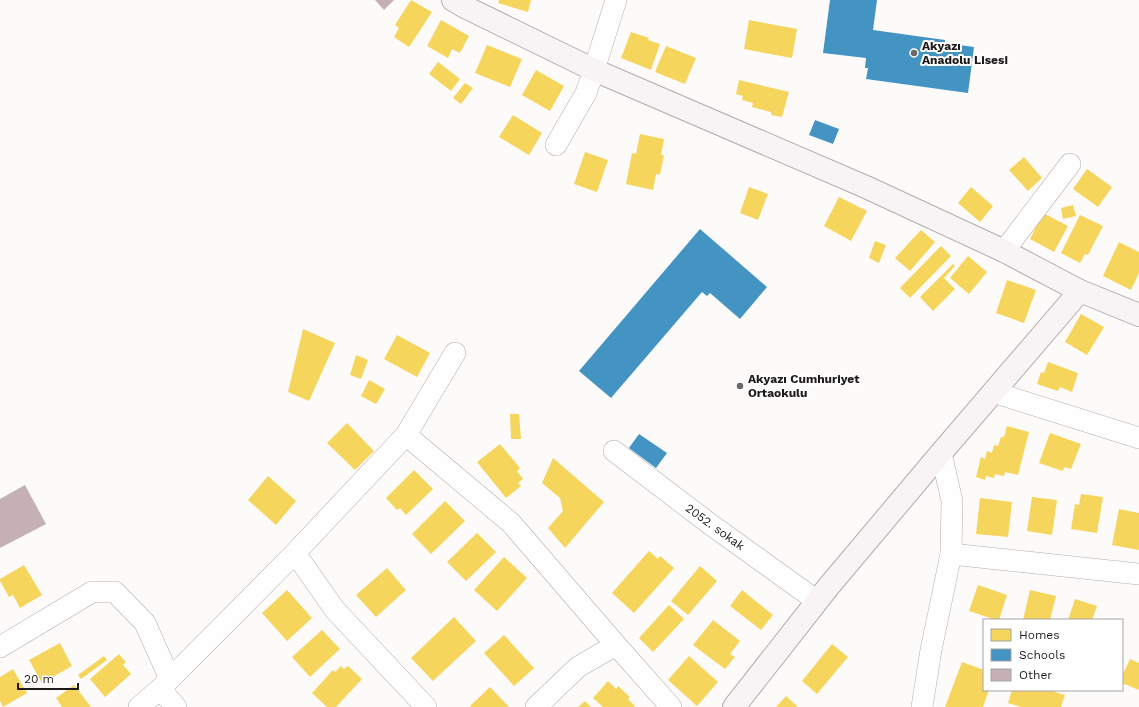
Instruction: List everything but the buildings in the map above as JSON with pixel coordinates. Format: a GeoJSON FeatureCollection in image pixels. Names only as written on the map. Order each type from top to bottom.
{"type":"FeatureCollection","features":[{"type":"Feature","properties":{"kind":"street"},"geometry":{"type":"LineString","coordinates":[[453,0],[594,70],[866,187],[1004,251],[1080,291],[1137,309]]}},
{"type":"Feature","properties":{"kind":"street"},"geometry":{"type":"LineString","coordinates":[[556,146],[586,93],[616,0]]}},
{"type":"Feature","properties":{"kind":"street"},"geometry":{"type":"LineString","coordinates":[[1004,251],[1070,164]]}},
{"type":"Feature","properties":{"kind":"street"},"geometry":{"type":"LineString","coordinates":[[734,707],[817,601],[941,452],[1080,291]]}},
{"type":"Feature","properties":{"kind":"street"},"geometry":{"type":"LineString","coordinates":[[139,707],[165,684],[295,553],[406,436],[455,353]]}},
{"type":"Feature","properties":{"kind":"street"},"geometry":{"type":"LineString","coordinates":[[993,392],[1139,438]]}},
{"type":"Feature","properties":{"kind":"street"},"geometry":{"type":"LineString","coordinates":[[406,436],[511,523],[671,707]]}},
{"type":"Feature","properties":{"kind":"street","name":"2052. sokak"},"geometry":{"type":"LineString","coordinates":[[614,451],[710,524],[817,601]]}},
{"type":"Feature","properties":{"kind":"street"},"geometry":{"type":"LineString","coordinates":[[922,707],[931,650],[951,554],[952,501],[941,452]]}},
{"type":"Feature","properties":{"kind":"street"},"geometry":{"type":"LineString","coordinates":[[295,553],[335,610],[426,707]]}},
{"type":"Feature","properties":{"kind":"street"},"geometry":{"type":"LineString","coordinates":[[951,554],[1139,574]]}},
{"type":"Feature","properties":{"kind":"street"},"geometry":{"type":"LineString","coordinates":[[0,647],[92,592],[115,592],[145,623],[165,684],[176,707]]}},
{"type":"Feature","properties":{"kind":"street"},"geometry":{"type":"LineString","coordinates":[[536,707],[578,667],[616,645]]}},
{"type":"Feature","properties":{"kind":"place","name":"Akyazı Anadolu Lisesi"},"geometry":{"type":"Point","coordinates":[914,53]}},
{"type":"Feature","properties":{"kind":"place","name":"Akyazı Cumhuriyet Ortaokulu"},"geometry":{"type":"Point","coordinates":[740,386]}}]}
